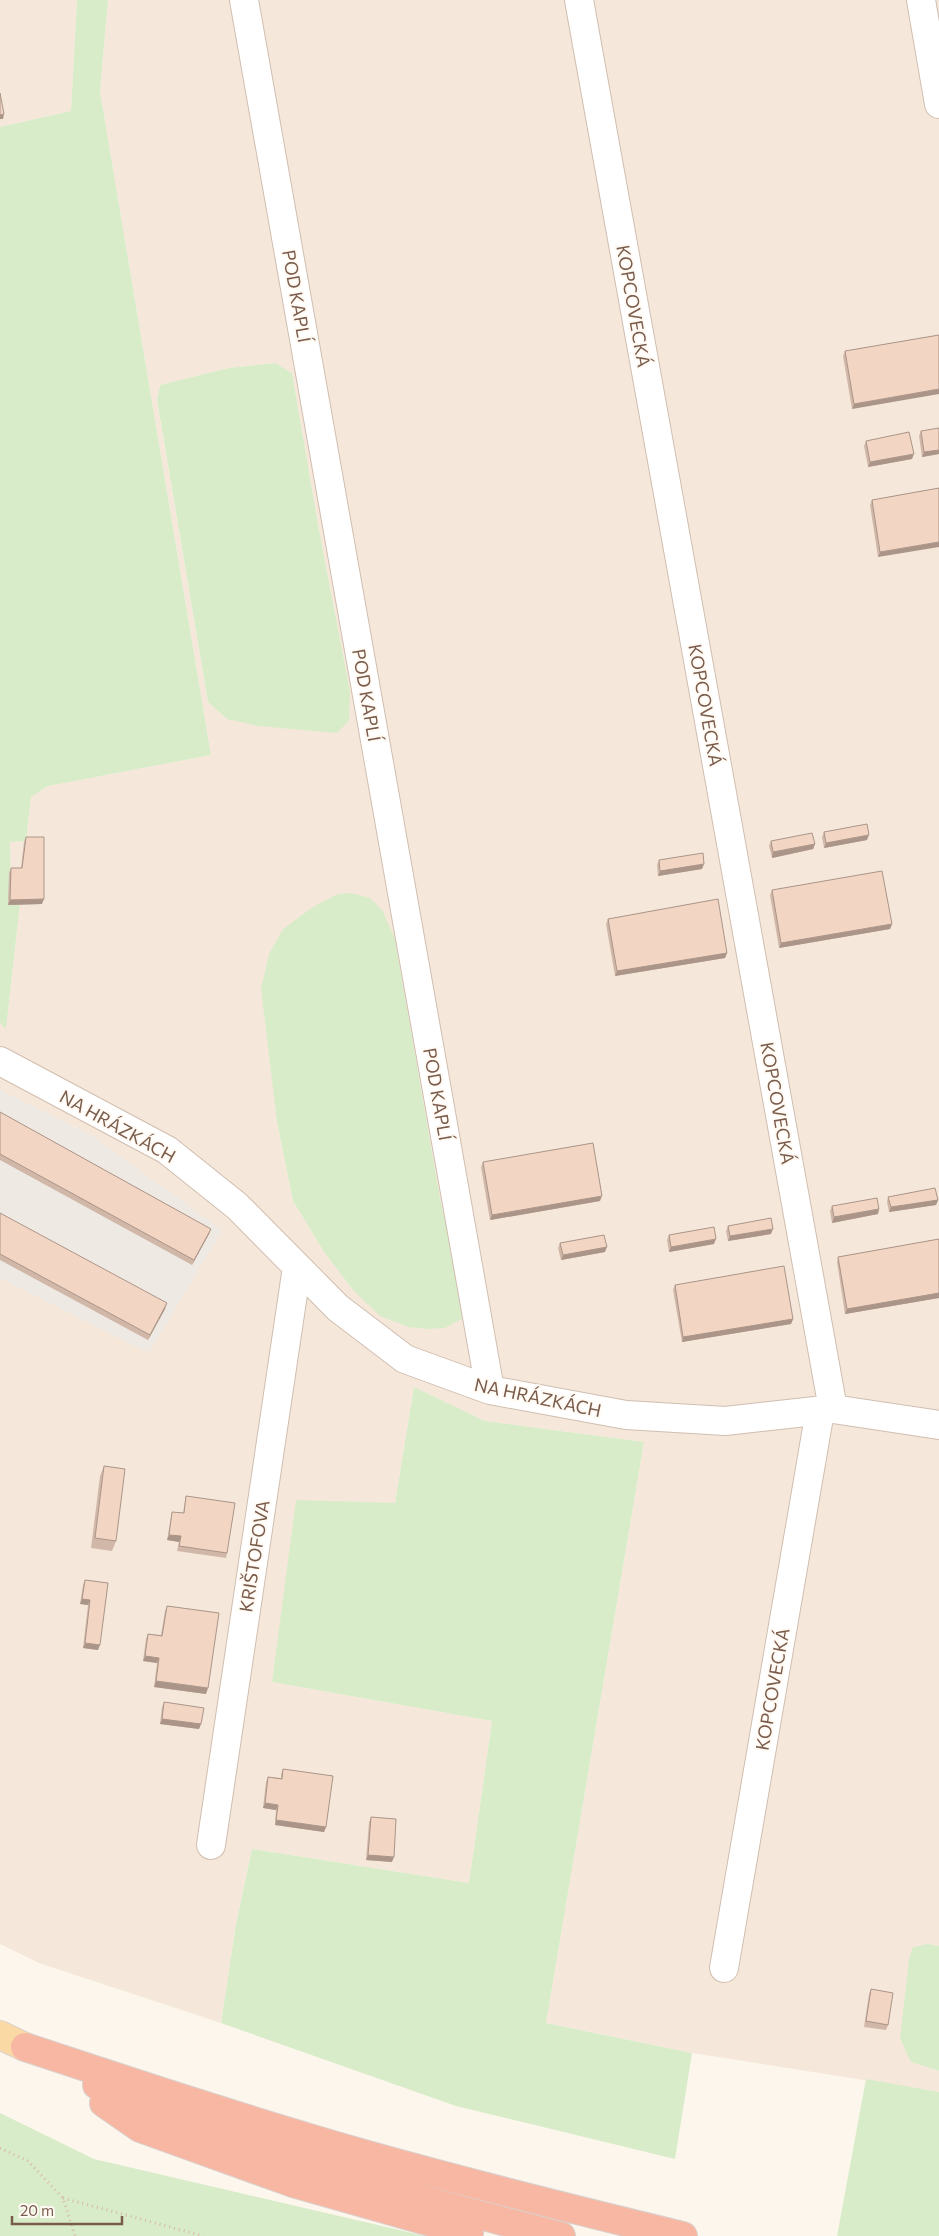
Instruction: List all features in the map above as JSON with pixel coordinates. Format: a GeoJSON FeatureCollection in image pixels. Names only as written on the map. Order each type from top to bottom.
{"type":"FeatureCollection","features":[{"type":"Feature","properties":{"kind":"highway"},"geometry":{"type":"LineString","coordinates":[[25,2047],[140,2128],[294,2184],[481,2236]]}},
{"type":"Feature","properties":{"kind":"highway"},"geometry":{"type":"LineString","coordinates":[[25,2047],[130,2102],[299,2163],[469,2213],[561,2236]]}},
{"type":"Feature","properties":{"kind":"highway"},"geometry":{"type":"LineString","coordinates":[[25,2047],[370,2156],[537,2201],[683,2236]]}},
{"type":"Feature","properties":{"kind":"main road"},"geometry":{"type":"LineString","coordinates":[[0,2035],[25,2047]]}},
{"type":"Feature","properties":{"kind":"street","name":"POD KAPLÍ"},"geometry":{"type":"LineString","coordinates":[[244,0],[490,1390]]}},
{"type":"Feature","properties":{"kind":"street","name":"KOPCOVECKÁ"},"geometry":{"type":"LineString","coordinates":[[579,0],[827,1410],[724,1968]]}},
{"type":"Feature","properties":{"kind":"street"},"geometry":{"type":"LineString","coordinates":[[921,0],[939,104]]}},
{"type":"Feature","properties":{"kind":"street","name":"NA HRÁZKÁCH"},"geometry":{"type":"LineString","coordinates":[[0,1062],[167,1150],[237,1206],[338,1308],[405,1359],[490,1390],[626,1415],[725,1422],[827,1410],[939,1425]]}},
{"type":"Feature","properties":{"kind":"street","name":"KRIŠTOFOVA"},"geometry":{"type":"LineString","coordinates":[[211,1845],[297,1267]]}},
{"type":"Feature","properties":{"kind":"path"},"geometry":{"type":"LineString","coordinates":[[0,2148],[28,2161],[63,2198],[75,2236]]}},
{"type":"Feature","properties":{"kind":"path"},"geometry":{"type":"LineString","coordinates":[[63,2198],[204,2236]]}},
{"type":"Feature","properties":{"kind":"shaded area"},"geometry":{"type":"Polygon","coordinates":[[[0,0],[77,0],[71,111],[0,127],[0,0]]]}},
{"type":"Feature","properties":{"kind":"shaded area"},"geometry":{"type":"Polygon","coordinates":[[[108,0],[939,0],[939,1946],[928,1944],[911,2062],[939,2071],[939,2092],[692,2053],[546,2023],[644,1442],[485,1421],[414,1387],[395,1503],[272,1682],[492,1721],[469,1883],[252,1849],[236,1924],[221,2023],[39,1963],[0,1944],[0,1278],[149,1353],[91,1135],[0,1090],[0,1023],[6,1028],[20,904],[11,905],[10,842],[26,841],[31,797],[47,786],[211,755],[100,91],[108,0]],[[275,363],[229,368],[160,385],[157,401],[208,702],[227,719],[350,691],[319,530],[292,373],[275,363]],[[395,939],[267,1031],[277,1122],[293,1201],[324,1252],[353,1290],[465,1311],[440,1198],[395,939]]]}},
{"type":"Feature","properties":{"kind":"shaded area"},"geometry":{"type":"Polygon","coordinates":[[[0,1090],[91,1135],[222,1230],[149,1353],[0,1278],[0,1090]]]}},
{"type":"Feature","properties":{"kind":"green space"},"geometry":{"type":"Polygon","coordinates":[[[77,0],[108,0],[100,91],[211,755],[48,786],[31,797],[26,841],[10,842],[11,905],[20,904],[6,1029],[0,1023],[0,127],[71,111],[77,0]]]}},
{"type":"Feature","properties":{"kind":"green space"},"geometry":{"type":"Polygon","coordinates":[[[275,363],[292,373],[319,530],[350,691],[349,721],[337,733],[258,726],[227,719],[208,702],[157,400],[160,385],[229,368],[275,363]]]}},
{"type":"Feature","properties":{"kind":"green space"},"geometry":{"type":"Polygon","coordinates":[[[351,893],[370,898],[382,910],[395,939],[440,1198],[465,1311],[462,1319],[445,1328],[408,1327],[380,1316],[353,1290],[324,1252],[293,1201],[277,1122],[261,989],[269,954],[283,929],[313,907],[338,894],[351,893]]]}},
{"type":"Feature","properties":{"kind":"green space"},"geometry":{"type":"Polygon","coordinates":[[[414,1387],[485,1421],[644,1442],[546,2023],[692,2053],[675,2159],[456,2106],[221,2023],[236,1924],[252,1849],[469,1883],[492,1721],[272,1682],[296,1500],[395,1503],[414,1387]]]}},
{"type":"Feature","properties":{"kind":"green space"},"geometry":{"type":"Polygon","coordinates":[[[928,1944],[939,1946],[939,2071],[911,2062],[900,2038],[909,1959],[913,1947],[928,1944]]]}},
{"type":"Feature","properties":{"kind":"green space"},"geometry":{"type":"Polygon","coordinates":[[[866,2079],[939,2092],[939,2236],[837,2236],[866,2079]]]}},
{"type":"Feature","properties":{"kind":"green space"},"geometry":{"type":"Polygon","coordinates":[[[0,2113],[94,2159],[425,2236],[0,2236],[0,2113]]]}},
{"type":"Feature","properties":{"kind":"building"},"geometry":{"type":"Polygon","coordinates":[[[0,93],[4,114],[0,115],[0,93]]]}},
{"type":"Feature","properties":{"kind":"building"},"geometry":{"type":"Polygon","coordinates":[[[939,335],[939,389],[854,404],[845,351],[939,335]]]}},
{"type":"Feature","properties":{"kind":"building"},"geometry":{"type":"Polygon","coordinates":[[[939,428],[939,450],[924,452],[921,431],[939,428]]]}},
{"type":"Feature","properties":{"kind":"building"},"geometry":{"type":"Polygon","coordinates":[[[909,432],[914,454],[870,462],[866,441],[909,432]]]}},
{"type":"Feature","properties":{"kind":"building"},"geometry":{"type":"Polygon","coordinates":[[[939,488],[939,542],[880,552],[872,500],[939,488]]]}},
{"type":"Feature","properties":{"kind":"building"},"geometry":{"type":"Polygon","coordinates":[[[867,824],[869,835],[826,843],[824,832],[867,824]]]}},
{"type":"Feature","properties":{"kind":"building"},"geometry":{"type":"Polygon","coordinates":[[[812,833],[815,844],[773,852],[771,841],[812,833]]]}},
{"type":"Feature","properties":{"kind":"building"},"geometry":{"type":"Polygon","coordinates":[[[26,837],[44,837],[44,899],[10,900],[11,868],[22,868],[26,837]]]}},
{"type":"Feature","properties":{"kind":"building"},"geometry":{"type":"Polygon","coordinates":[[[703,853],[704,864],[660,871],[659,860],[703,853]]]}},
{"type":"Feature","properties":{"kind":"building"},"geometry":{"type":"Polygon","coordinates":[[[882,871],[892,924],[781,943],[772,890],[882,871]]]}},
{"type":"Feature","properties":{"kind":"building"},"geometry":{"type":"Polygon","coordinates":[[[718,899],[727,953],[617,971],[608,919],[718,899]]]}},
{"type":"Feature","properties":{"kind":"building"},"geometry":{"type":"Polygon","coordinates":[[[0,1112],[211,1229],[194,1260],[0,1154],[0,1112]]]}},
{"type":"Feature","properties":{"kind":"building"},"geometry":{"type":"Polygon","coordinates":[[[593,1143],[602,1196],[492,1215],[483,1162],[593,1143]]]}},
{"type":"Feature","properties":{"kind":"building"},"geometry":{"type":"Polygon","coordinates":[[[935,1188],[938,1200],[891,1207],[888,1197],[935,1188]]]}},
{"type":"Feature","properties":{"kind":"building"},"geometry":{"type":"Polygon","coordinates":[[[877,1198],[879,1209],[834,1217],[832,1206],[877,1198]]]}},
{"type":"Feature","properties":{"kind":"building"},"geometry":{"type":"Polygon","coordinates":[[[0,1213],[167,1303],[150,1335],[0,1254],[0,1213]]]}},
{"type":"Feature","properties":{"kind":"building"},"geometry":{"type":"Polygon","coordinates":[[[771,1218],[773,1229],[730,1236],[728,1226],[771,1218]]]}},
{"type":"Feature","properties":{"kind":"building"},"geometry":{"type":"Polygon","coordinates":[[[714,1227],[716,1239],[671,1247],[669,1235],[714,1227]]]}},
{"type":"Feature","properties":{"kind":"building"},"geometry":{"type":"Polygon","coordinates":[[[604,1235],[607,1247],[563,1255],[560,1243],[604,1235]]]}},
{"type":"Feature","properties":{"kind":"building"},"geometry":{"type":"Polygon","coordinates":[[[939,1239],[939,1293],[847,1309],[838,1257],[939,1239]]]}},
{"type":"Feature","properties":{"kind":"building"},"geometry":{"type":"Polygon","coordinates":[[[784,1266],[793,1319],[683,1337],[675,1285],[784,1266]]]}},
{"type":"Feature","properties":{"kind":"building"},"geometry":{"type":"Polygon","coordinates":[[[104,1466],[125,1469],[116,1541],[95,1538],[104,1466]]]}},
{"type":"Feature","properties":{"kind":"building"},"geometry":{"type":"Polygon","coordinates":[[[186,1496],[235,1503],[227,1553],[179,1546],[181,1536],[169,1535],[172,1512],[184,1513],[186,1496]]]}},
{"type":"Feature","properties":{"kind":"building"},"geometry":{"type":"Polygon","coordinates":[[[85,1580],[108,1583],[100,1645],[85,1643],[90,1600],[82,1599],[85,1580]]]}},
{"type":"Feature","properties":{"kind":"building"},"geometry":{"type":"Polygon","coordinates":[[[167,1606],[219,1613],[208,1688],[156,1681],[159,1658],[145,1656],[148,1634],[162,1636],[167,1606]]]}},
{"type":"Feature","properties":{"kind":"building"},"geometry":{"type":"Polygon","coordinates":[[[164,1702],[204,1708],[201,1724],[162,1719],[164,1702]]]}},
{"type":"Feature","properties":{"kind":"building"},"geometry":{"type":"Polygon","coordinates":[[[283,1769],[333,1776],[326,1827],[276,1820],[278,1805],[265,1803],[268,1777],[282,1779],[283,1769]]]}},
{"type":"Feature","properties":{"kind":"building"},"geometry":{"type":"Polygon","coordinates":[[[371,1817],[396,1819],[394,1857],[368,1855],[371,1817]]]}},
{"type":"Feature","properties":{"kind":"building"},"geometry":{"type":"Polygon","coordinates":[[[871,1989],[893,1993],[888,2025],[866,2021],[871,1989]]]}}]}
